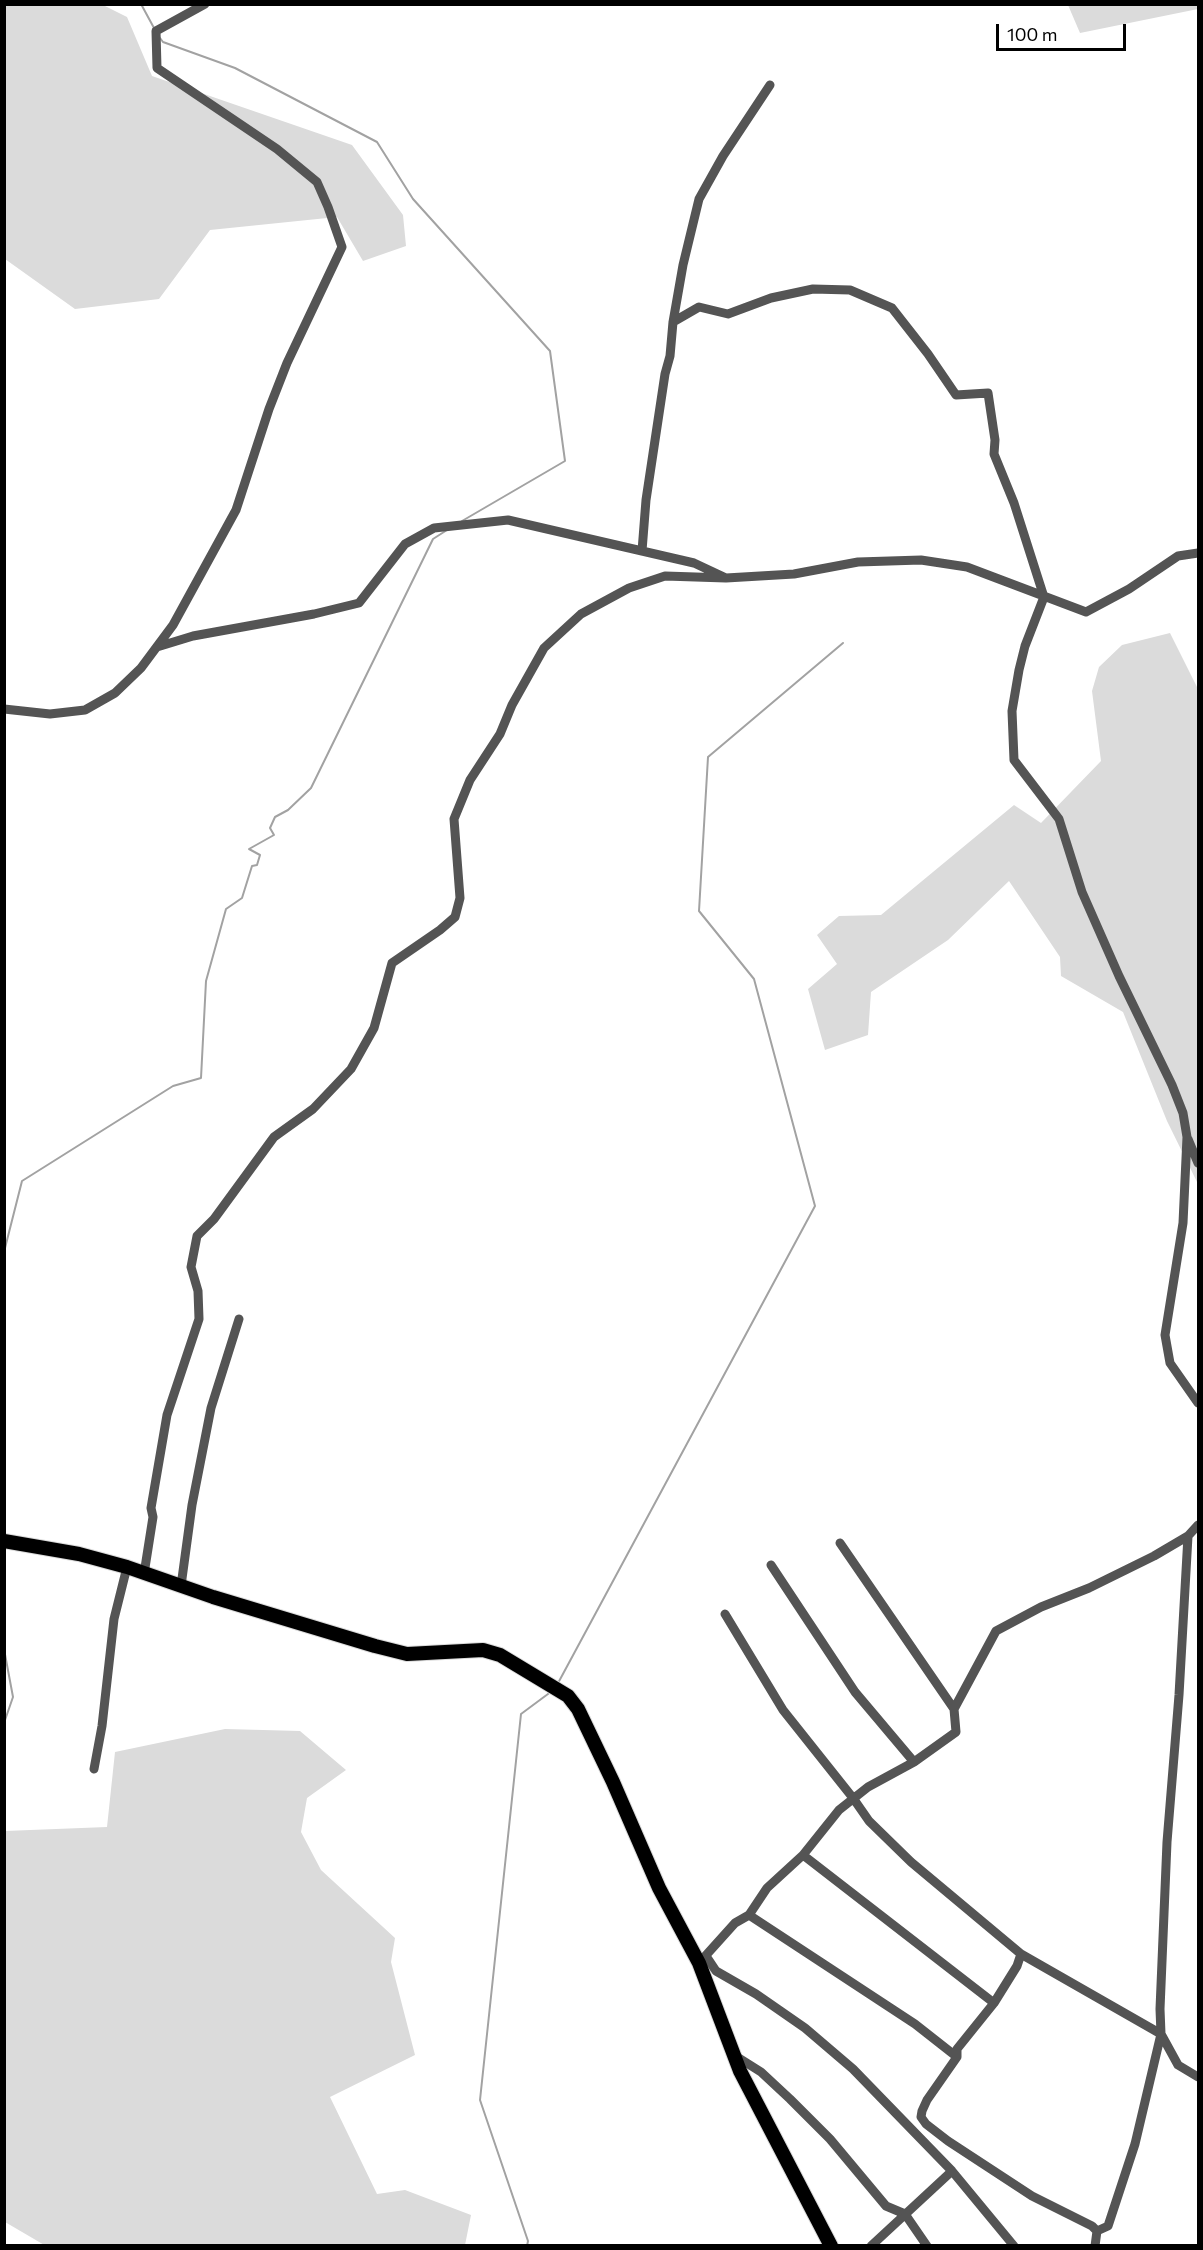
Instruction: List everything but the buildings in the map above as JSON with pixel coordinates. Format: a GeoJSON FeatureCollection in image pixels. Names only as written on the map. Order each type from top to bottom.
{"type":"FeatureCollection","features":[{"type":"Feature","properties":{"kind":"main road"},"geometry":{"type":"LineString","coordinates":[[4,1541],[79,1554],[128,1567],[354,1640],[407,1654],[483,1650],[500,1655],[568,1696],[578,1709],[613,1782],[659,1888],[703,1959],[732,2053],[831,2246]]}},
{"type":"Feature","properties":{"kind":"street"},"geometry":{"type":"LineString","coordinates":[[4,709],[50,714],[85,710],[115,693],[141,668],[157,647],[173,624],[236,510],[269,409],[287,363],[342,247],[317,182],[277,149],[157,68],[156,31],[205,4]]}},
{"type":"Feature","properties":{"kind":"street"},"geometry":{"type":"LineString","coordinates":[[642,551],[646,500],[665,374],[670,356],[673,322],[683,265],[699,199],[723,156],[770,85]]}},
{"type":"Feature","properties":{"kind":"street"},"geometry":{"type":"LineString","coordinates":[[673,322],[699,307],[728,314],[771,298],[813,289],[850,290],[892,308],[956,395],[988,393],[995,440],[994,454],[1014,503],[1044,597],[1025,646],[1019,670],[1012,711],[1014,760],[1059,819],[1082,892],[1183,1113],[1187,1137],[1183,1223],[1165,1335],[1170,1364],[1198,1403]]}},
{"type":"Feature","properties":{"kind":"street"},"geometry":{"type":"LineString","coordinates":[[157,647],[193,636],[314,614],[359,603],[405,544],[434,528],[508,520],[694,563],[726,578]]}},
{"type":"Feature","properties":{"kind":"street"},"geometry":{"type":"LineString","coordinates":[[144,1574],[153,1517],[151,1509],[167,1415],[199,1318],[198,1291],[191,1267],[197,1236],[214,1219],[274,1137],[313,1109],[351,1069],[374,1028],[392,963],[455,917],[460,898],[454,819],[470,780],[500,734],[512,705],[544,648],[581,614],[629,588],[665,576],[726,578],[794,574],[858,562],[921,560],[967,567],[1086,612],[1129,589],[1178,556],[1198,553]]}},
{"type":"Feature","properties":{"kind":"street"},"geometry":{"type":"LineString","coordinates":[[1187,1137],[1198,1163]]}},
{"type":"Feature","properties":{"kind":"street"},"geometry":{"type":"LineString","coordinates":[[181,1586],[192,1505],[211,1408],[239,1320]]}},
{"type":"Feature","properties":{"kind":"street"},"geometry":{"type":"LineString","coordinates":[[954,1709],[996,1631],[1041,1607],[1099,1584],[1154,1556],[1188,1536],[1198,1525]]}},
{"type":"Feature","properties":{"kind":"street"},"geometry":{"type":"LineString","coordinates":[[1097,2231],[1108,2226],[1135,2144],[1161,2034],[1160,1981],[1165,1872],[1179,1695],[1188,1536]]}},
{"type":"Feature","properties":{"kind":"street"},"geometry":{"type":"LineString","coordinates":[[840,1543],[954,1709],[956,1732],[914,1762],[868,1787],[839,1810],[803,1855],[767,1888],[748,1915],[735,1923],[703,1959],[716,1971],[756,1994],[805,2028],[853,2069],[952,2171],[1014,2246]]}},
{"type":"Feature","properties":{"kind":"street"},"geometry":{"type":"LineString","coordinates":[[1187,1552],[1198,1550]]}},
{"type":"Feature","properties":{"kind":"street"},"geometry":{"type":"LineString","coordinates":[[771,1565],[855,1692],[914,1762]]}},
{"type":"Feature","properties":{"kind":"street"},"geometry":{"type":"LineString","coordinates":[[93,1769],[102,1726],[114,1619],[128,1567]]}},
{"type":"Feature","properties":{"kind":"street"},"geometry":{"type":"LineString","coordinates":[[725,1614],[783,1710],[869,1821],[911,1862],[1021,1954],[1161,2034],[1178,2065],[1198,2077]]}},
{"type":"Feature","properties":{"kind":"street"},"geometry":{"type":"LineString","coordinates":[[803,1855],[994,2003]]}},
{"type":"Feature","properties":{"kind":"street"},"geometry":{"type":"LineString","coordinates":[[748,1915],[915,2024],[957,2057]]}},
{"type":"Feature","properties":{"kind":"street"},"geometry":{"type":"LineString","coordinates":[[1021,1954],[1017,1966],[994,2003],[957,2049],[957,2057],[922,2111],[921,2117],[926,2124],[948,2141],[1032,2196],[1092,2226],[1097,2231]]}},
{"type":"Feature","properties":{"kind":"street"},"geometry":{"type":"LineString","coordinates":[[732,2053],[761,2072],[790,2098],[830,2139],[886,2206],[905,2214],[927,2246]]}},
{"type":"Feature","properties":{"kind":"street"},"geometry":{"type":"LineString","coordinates":[[871,2246],[952,2171]]}},
{"type":"Feature","properties":{"kind":"street"},"geometry":{"type":"LineString","coordinates":[[1095,2246],[1097,2231]]}},
{"type":"Feature","properties":{"kind":"shaded area"},"geometry":{"type":"Polygon","coordinates":[[[5,4],[103,5],[127,17],[152,76],[352,145],[403,215],[406,246],[363,261],[337,217],[210,230],[159,299],[75,309],[5,259],[5,4]]]}},
{"type":"Feature","properties":{"kind":"shaded area"},"geometry":{"type":"Polygon","coordinates":[[[1198,4],[1198,9],[1080,33],[1068,5],[1198,4]]]}},
{"type":"Feature","properties":{"kind":"shaded area"},"geometry":{"type":"Polygon","coordinates":[[[1170,633],[1198,689],[1198,1184],[1167,1121],[1123,1012],[1061,976],[1060,957],[1009,881],[948,940],[871,992],[868,1035],[825,1050],[808,989],[837,964],[817,935],[839,916],[881,915],[1014,805],[1041,823],[1101,761],[1092,691],[1099,667],[1122,645],[1170,633]]]}},
{"type":"Feature","properties":{"kind":"shaded area"},"geometry":{"type":"Polygon","coordinates":[[[225,1729],[300,1731],[346,1770],[307,1798],[301,1832],[321,1870],[395,1938],[391,1962],[415,2055],[330,2097],[377,2194],[405,2190],[471,2215],[465,2245],[46,2246],[5,2222],[5,1831],[107,1827],[115,1752],[225,1729]]]}},
{"type":"Feature","properties":{"kind":"waterway"},"geometry":{"type":"LineString","coordinates":[[141,4],[154,28]]}},
{"type":"Feature","properties":{"kind":"waterway"},"geometry":{"type":"LineString","coordinates":[[160,38],[163,42],[235,68],[377,142],[413,199],[550,351],[565,461],[462,521]]}},
{"type":"Feature","properties":{"kind":"waterway"},"geometry":{"type":"LineString","coordinates":[[4,1252],[22,1181],[173,1086],[201,1078],[206,981],[226,909],[242,898],[252,866],[257,865],[260,855],[249,849],[274,835],[270,828],[275,817],[288,810],[311,788],[433,539],[447,530]]}},
{"type":"Feature","properties":{"kind":"waterway"},"geometry":{"type":"LineString","coordinates":[[557,1685],[815,1206],[754,979],[699,911],[708,757],[843,643]]}},
{"type":"Feature","properties":{"kind":"waterway"},"geometry":{"type":"LineString","coordinates":[[4,1649],[13,1697],[4,1723]]}},
{"type":"Feature","properties":{"kind":"waterway"},"geometry":{"type":"LineString","coordinates":[[527,2246],[528,2241],[480,2100],[521,1714],[552,1691]]}}]}
